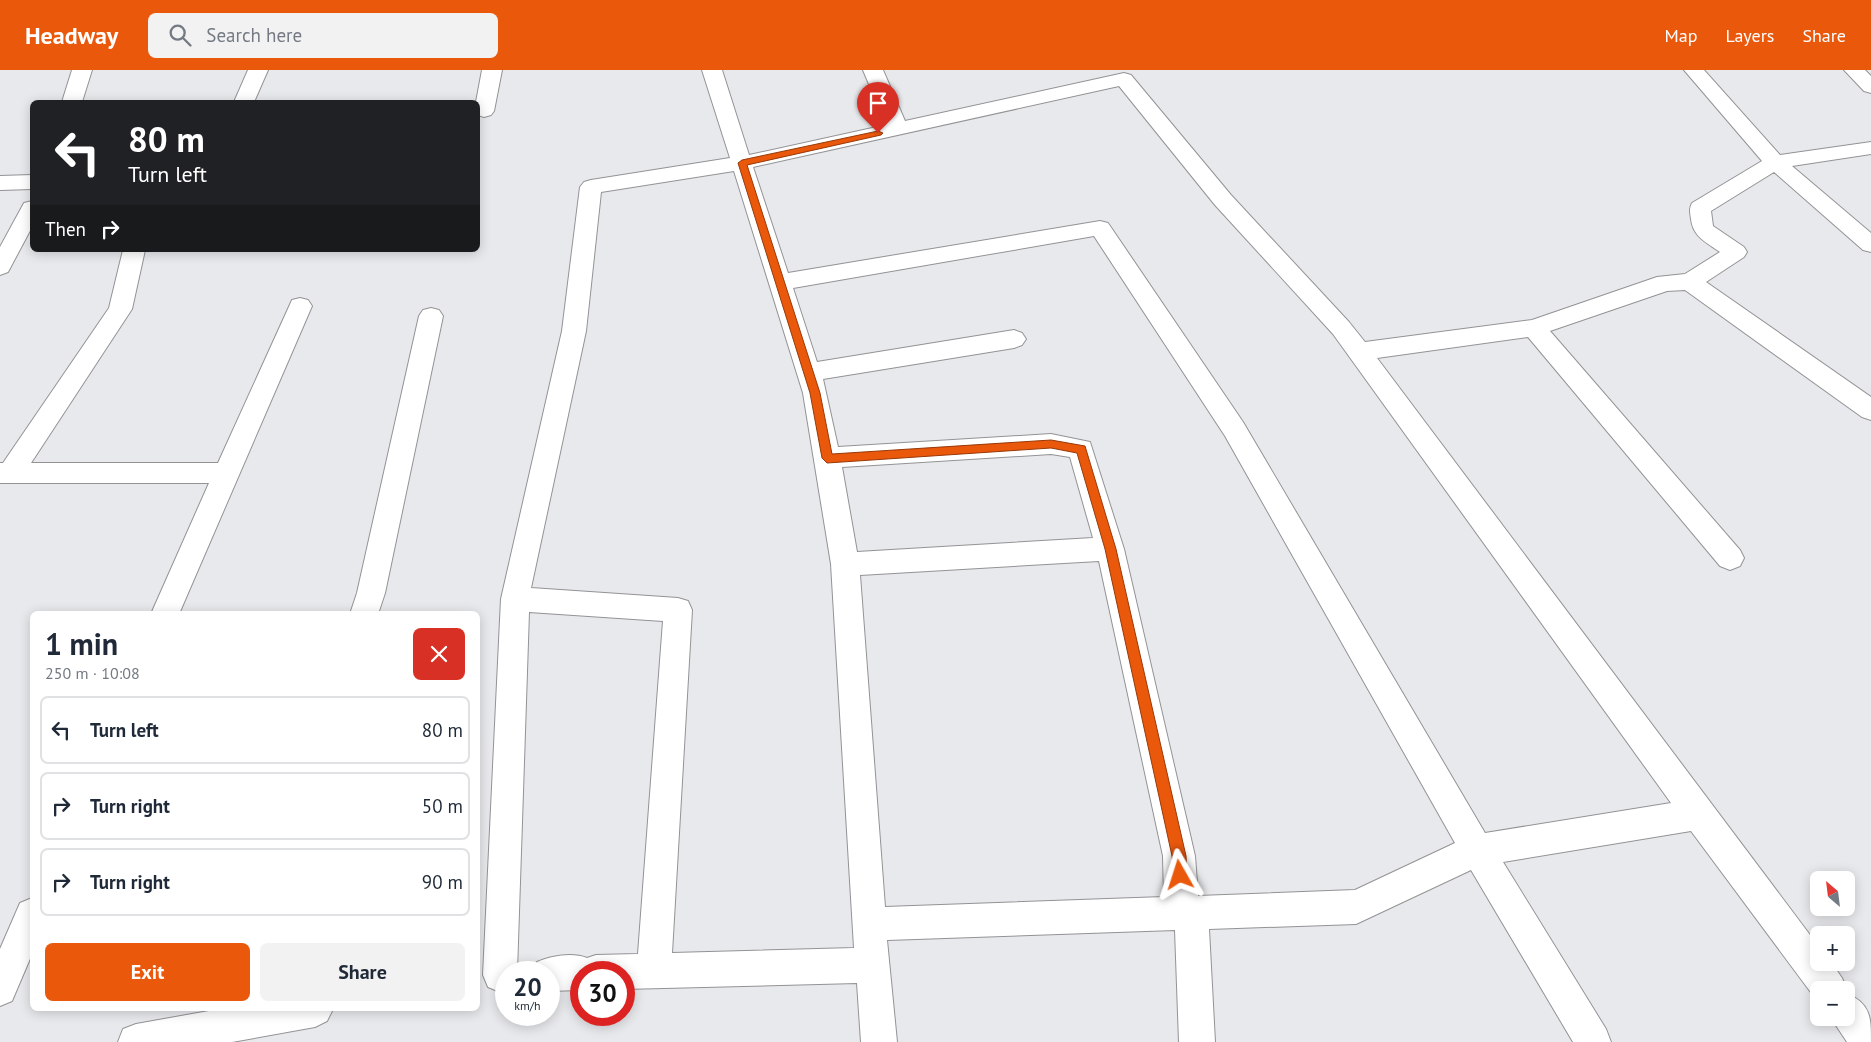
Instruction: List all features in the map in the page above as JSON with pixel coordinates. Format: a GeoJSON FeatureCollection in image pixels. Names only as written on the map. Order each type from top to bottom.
{"type":"FeatureCollection","features":[{"type":"Feature","properties":{"kind":"street"},"geometry":{"type":"LineString","coordinates":[[73,100],[82,70]]}},
{"type":"Feature","properties":{"kind":"street"},"geometry":{"type":"LineString","coordinates":[[245,100],[258,70]]}},
{"type":"Feature","properties":{"kind":"street"},"geometry":{"type":"LineString","coordinates":[[484,111],[492,70]]}},
{"type":"Feature","properties":{"kind":"street"},"geometry":{"type":"LineString","coordinates":[[712,70],[809,372],[815,393],[827,458],[845,564],[868,924],[879,1042]]}},
{"type":"Feature","properties":{"kind":"street"},"geometry":{"type":"LineString","coordinates":[[873,70],[898,129]]}},
{"type":"Feature","properties":{"kind":"street"},"geometry":{"type":"LineString","coordinates":[[1694,70],[1775,162],[1871,245]]}},
{"type":"Feature","properties":{"kind":"street"},"geometry":{"type":"LineString","coordinates":[[1854,70],[1871,87]]}},
{"type":"Feature","properties":{"kind":"street"},"geometry":{"type":"LineString","coordinates":[[496,961],[515,599],[574,332],[591,188],[742,163],[898,129],[1083,78],[1124,79],[1223,200],[1341,328],[1698,814],[1823,981]]}},
{"type":"Feature","properties":{"kind":"street"},"geometry":{"type":"LineString","coordinates":[[1359,352],[1534,328],[1665,283],[1690,282],[1736,252],[1703,229],[1700,208],[1775,162],[1870,154]]}},
{"type":"Feature","properties":{"kind":"street"},"geometry":{"type":"LineString","coordinates":[[0,183],[30,182]]}},
{"type":"Feature","properties":{"kind":"street"},"geometry":{"type":"LineString","coordinates":[[0,267],[30,212]]}},
{"type":"Feature","properties":{"kind":"street"},"geometry":{"type":"LineString","coordinates":[[780,282],[1100,228],[1234,429],[1477,850],[1594,1042]]}},
{"type":"Feature","properties":{"kind":"street"},"geometry":{"type":"LineString","coordinates":[[4,474],[120,309],[134,252]]}},
{"type":"Feature","properties":{"kind":"street"},"geometry":{"type":"LineString","coordinates":[[1690,282],[1871,410]]}},
{"type":"Feature","properties":{"kind":"street"},"geometry":{"type":"LineString","coordinates":[[166,611],[300,306]]}},
{"type":"Feature","properties":{"kind":"street"},"geometry":{"type":"LineString","coordinates":[[365,611],[373,584],[431,316]]}},
{"type":"Feature","properties":{"kind":"street"},"geometry":{"type":"LineString","coordinates":[[1534,328],[1730,558]]}},
{"type":"Feature","properties":{"kind":"street"},"geometry":{"type":"LineString","coordinates":[[809,372],[1014,339]]}},
{"type":"Feature","properties":{"kind":"street"},"geometry":{"type":"LineString","coordinates":[[827,458],[1051,444],[1081,449],[1110,549],[1179,856],[1182,913],[1191,913]]}},
{"type":"Feature","properties":{"kind":"street"},"geometry":{"type":"LineString","coordinates":[[4,474],[227,473]]}},
{"type":"Feature","properties":{"kind":"street"},"geometry":{"type":"LineString","coordinates":[[845,564],[1110,549]]}},
{"type":"Feature","properties":{"kind":"street"},"geometry":{"type":"LineString","coordinates":[[515,599],[678,610],[654,971]]}},
{"type":"Feature","properties":{"kind":"street"},"geometry":{"type":"LineString","coordinates":[[868,924],[1356,907],[1477,850],[1698,814]]}},
{"type":"Feature","properties":{"kind":"street"},"geometry":{"type":"LineString","coordinates":[[1191,913],[1197,1042]]}},
{"type":"Feature","properties":{"kind":"street"},"geometry":{"type":"LineString","coordinates":[[0,989],[30,920]]}},
{"type":"Feature","properties":{"kind":"street"},"geometry":{"type":"LineString","coordinates":[[635,971],[872,966]]}},
{"type":"Feature","properties":{"kind":"street"},"geometry":{"type":"LineString","coordinates":[[136,1042],[244,1016],[295,1011]]}},
{"type":"Feature","properties":{"kind":"street"},"geometry":{"type":"LineString","coordinates":[[1855,1023],[1869,1042]]}},
{"type":"Feature","properties":{"kind":"route"},"geometry":{"type":"LineString","coordinates":[[878,133],[742,163],[815,393],[827,458],[1051,444],[1081,449],[1110,549],[1179,856],[1180,875]]}}]}
